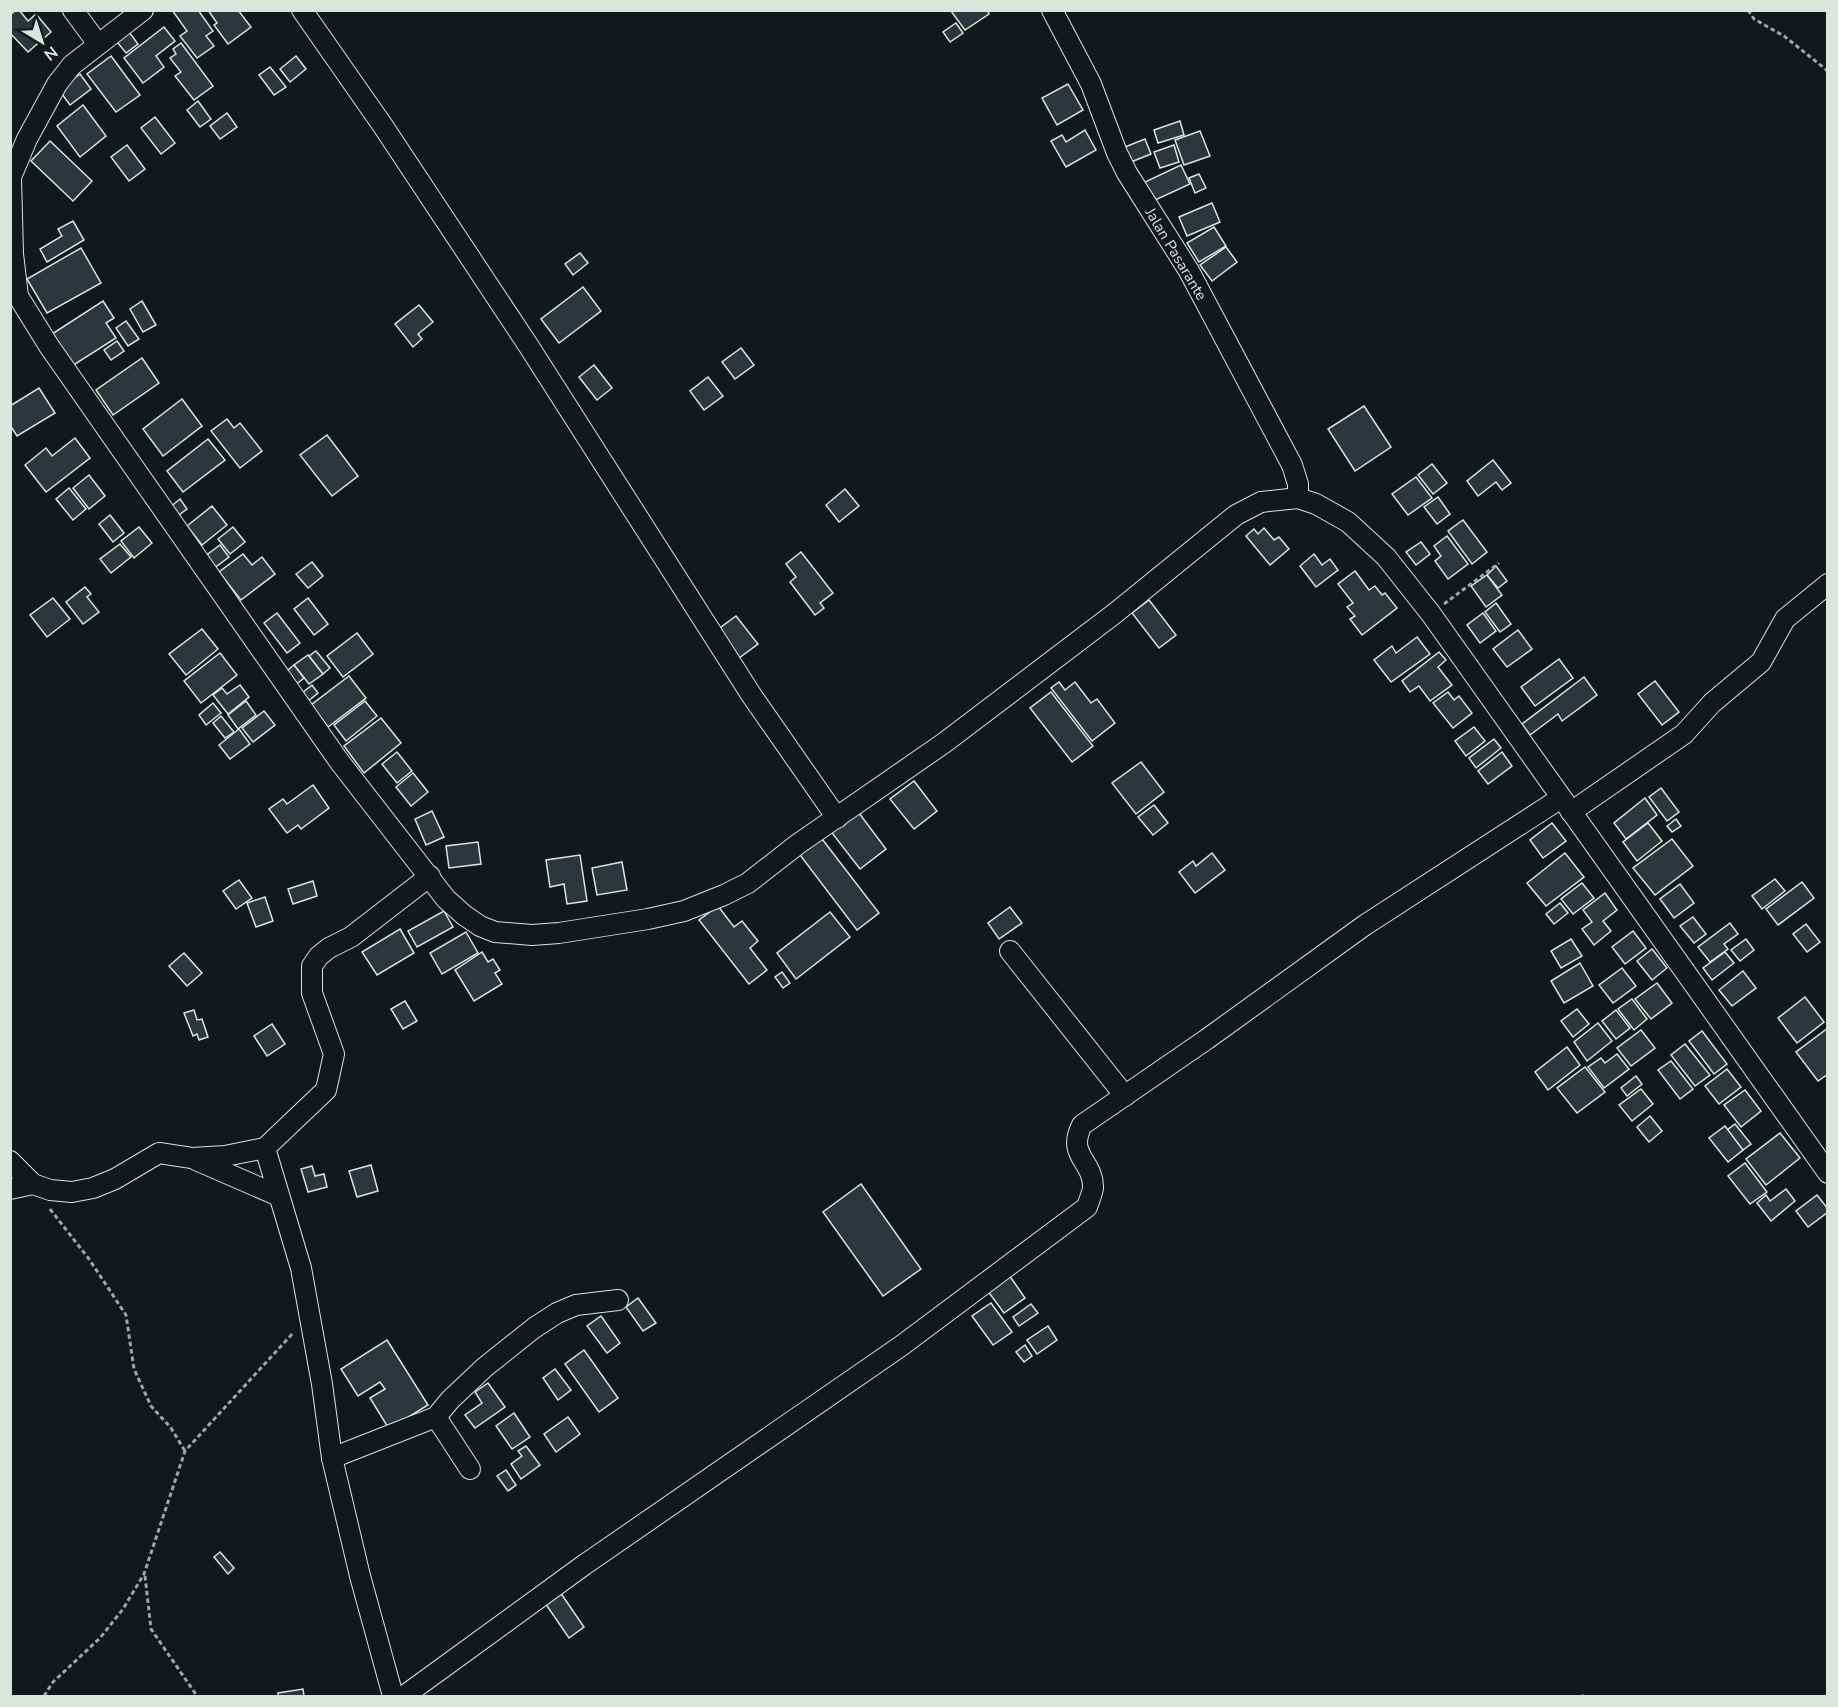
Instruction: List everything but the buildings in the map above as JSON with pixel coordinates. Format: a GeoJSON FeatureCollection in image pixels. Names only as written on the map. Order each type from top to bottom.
{"type":"FeatureCollection","features":[{"type":"Feature","properties":{"kind":"street"},"geometry":{"type":"LineString","coordinates":[[73,10],[98,44]]}},
{"type":"Feature","properties":{"kind":"street"},"geometry":{"type":"LineString","coordinates":[[143,10],[72,65],[57,84],[27,139],[11,177],[13,254],[18,296],[49,346],[266,660],[339,761],[446,899],[464,915],[480,926],[495,932],[532,935],[583,930],[648,919],[704,905],[748,883],[935,749],[1114,614],[1236,514],[1261,502],[1298,498],[1316,504],[1348,522],[1386,558],[1431,614],[1827,1173]]}},
{"type":"Feature","properties":{"kind":"street"},"geometry":{"type":"LineString","coordinates":[[302,10],[383,126],[522,335],[740,678],[837,818]]}},
{"type":"Feature","properties":{"kind":"street","name":"Jalan Pasarante"},"geometry":{"type":"LineString","coordinates":[[1052,10],[1091,84],[1127,173],[1188,271],[1292,465],[1298,484],[1298,498]]}},
{"type":"Feature","properties":{"kind":"street"},"geometry":{"type":"LineString","coordinates":[[404,1696],[584,1565],[901,1346],[1086,1207],[1093,1190],[1091,1171],[1080,1157],[1076,1137],[1082,1125],[1208,1039],[1365,925],[1684,734],[1712,703],[1761,662],[1785,619],[1827,584]]}},
{"type":"Feature","properties":{"kind":"street"},"geometry":{"type":"LineString","coordinates":[[10,1189],[41,1187],[72,1192],[93,1188],[115,1179],[159,1153],[192,1158],[225,1156],[265,1148],[326,1090],[334,1054],[312,993],[312,966],[329,948],[351,937],[430,876]]}},
{"type":"Feature","properties":{"kind":"street"},"geometry":{"type":"LineString","coordinates":[[1010,951],[1125,1096]]}},
{"type":"Feature","properties":{"kind":"street"},"geometry":{"type":"LineString","coordinates":[[265,1148],[301,1268],[322,1384],[332,1458],[360,1576],[393,1696]]}},
{"type":"Feature","properties":{"kind":"street"},"geometry":{"type":"LineString","coordinates":[[192,1158],[279,1196]]}},
{"type":"Feature","properties":{"kind":"street"},"geometry":{"type":"LineString","coordinates":[[10,1161],[41,1187]]}},
{"type":"Feature","properties":{"kind":"street"},"geometry":{"type":"LineString","coordinates":[[332,1458],[436,1417],[450,1400],[485,1367],[534,1328],[557,1313],[576,1305],[618,1300]]}},
{"type":"Feature","properties":{"kind":"street"},"geometry":{"type":"LineString","coordinates":[[436,1417],[470,1469]]}},
{"type":"Feature","properties":{"kind":"path"},"geometry":{"type":"LineString","coordinates":[[1748,10],[1754,19],[1784,36],[1827,71]]}},
{"type":"Feature","properties":{"kind":"path"},"geometry":{"type":"LineString","coordinates":[[1431,614],[1499,563]]}},
{"type":"Feature","properties":{"kind":"path"},"geometry":{"type":"LineString","coordinates":[[41,1187],[47,1205],[89,1259],[126,1315],[134,1369],[151,1406],[171,1428],[185,1451]]}},
{"type":"Feature","properties":{"kind":"path"},"geometry":{"type":"LineString","coordinates":[[44,1696],[53,1682],[100,1638],[123,1609],[144,1574],[185,1451],[309,1317]]}},
{"type":"Feature","properties":{"kind":"path"},"geometry":{"type":"LineString","coordinates":[[144,1574],[151,1629],[197,1696]]}}]}
